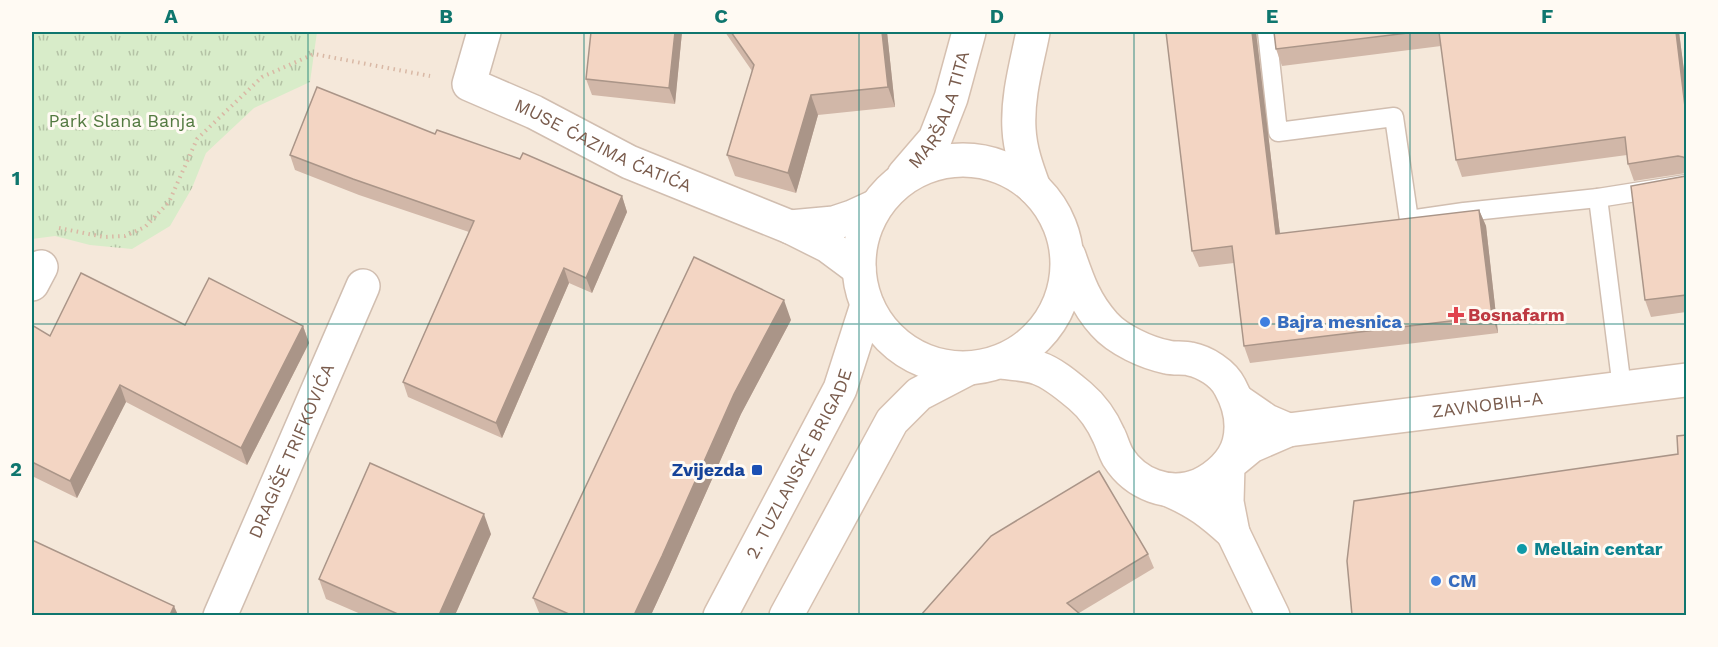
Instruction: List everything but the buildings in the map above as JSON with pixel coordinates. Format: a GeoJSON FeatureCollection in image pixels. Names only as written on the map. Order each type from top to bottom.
{"type":"FeatureCollection","features":[{"type":"Feature","properties":{"kind":"street"},"geometry":{"type":"LineString","coordinates":[[469,84],[484,32]]}},
{"type":"Feature","properties":{"kind":"street","name":"MARŠALA TITA"},"geometry":{"type":"LineString","coordinates":[[899,181],[935,139],[951,98],[969,32]]}},
{"type":"Feature","properties":{"kind":"street"},"geometry":{"type":"LineString","coordinates":[[1033,32],[1021,97],[1019,129],[1024,159],[1034,188]]}},
{"type":"Feature","properties":{"kind":"street","name":"MUSE ĆAZIMA ĆATIĆA"},"geometry":{"type":"LineString","coordinates":[[469,84],[534,112],[629,162],[790,227],[828,246],[859,269]]}},
{"type":"Feature","properties":{"kind":"street"},"geometry":{"type":"LineString","coordinates":[[967,369],[936,366],[907,353],[883,332],[867,305],[861,287],[859,269],[862,236],[876,206],[899,181],[924,166],[953,160],[983,161],[1011,171],[1034,188],[1055,214],[1082,294],[1104,325],[1130,344],[1150,353],[1169,358],[1190,359],[1211,367],[1227,382],[1238,401],[1242,423],[1239,445],[1228,465],[1227,502],[1233,533],[1273,615]]}},
{"type":"Feature","properties":{"kind":"street"},"geometry":{"type":"LineString","coordinates":[[790,227],[834,223],[876,206]]}},
{"type":"Feature","properties":{"kind":"street"},"geometry":{"type":"LineString","coordinates":[[1002,362],[1033,342],[1055,314],[1066,280],[1066,244]]}},
{"type":"Feature","properties":{"kind":"street","name":"DRAGIŠE TRIFKOVIĆA"},"geometry":{"type":"LineString","coordinates":[[220,615],[363,286]]}},
{"type":"Feature","properties":{"kind":"street","name":"2. TUZLANSKE BRIGADE"},"geometry":{"type":"LineString","coordinates":[[720,615],[840,389],[867,305]]}},
{"type":"Feature","properties":{"kind":"street"},"geometry":{"type":"LineString","coordinates":[[786,615],[892,421],[920,394],[967,369],[1002,362],[1038,368],[1060,380],[1082,397],[1097,413],[1117,456],[1130,473],[1148,484],[1169,490],[1192,501],[1233,533]]}},
{"type":"Feature","properties":{"kind":"street","name":"ZAVNOBIH-A"},"geometry":{"type":"LineString","coordinates":[[1169,490],[1192,488],[1211,480],[1251,446],[1288,430],[1686,380]]}},
{"type":"Feature","properties":{"kind":"street"},"geometry":{"type":"LineString","coordinates":[[1238,401],[1267,421],[1288,430]]}},
{"type":"Feature","properties":{"kind":"lane"},"geometry":{"type":"LineString","coordinates":[[1267,32],[1278,132],[1394,117],[1409,220],[1598,198],[1686,184]]}},
{"type":"Feature","properties":{"kind":"lane"},"geometry":{"type":"LineString","coordinates":[[1598,198],[1622,387]]}},
{"type":"Feature","properties":{"kind":"path"},"geometry":{"type":"LineString","coordinates":[[52,227],[104,237],[125,236],[145,227],[169,202],[197,139],[262,77],[314,54],[469,84]]}},
{"type":"Feature","properties":{"kind":"shaded area"},"geometry":{"type":"Polygon","coordinates":[[[32,32],[1686,32],[1686,615],[32,615],[32,32]]]}},
{"type":"Feature","properties":{"kind":"green space","name":"Park Slana Banja"},"geometry":{"type":"Polygon","coordinates":[[[32,32],[317,32],[310,82],[254,108],[206,153],[192,188],[170,226],[132,249],[90,245],[55,236],[32,239],[32,32]]]}},
{"type":"Feature","properties":{"kind":"place","name":"Bosnafarm"},"geometry":{"type":"Point","coordinates":[1456,315]}},
{"type":"Feature","properties":{"kind":"place","name":"Bajra mesnica"},"geometry":{"type":"Point","coordinates":[1265,322]}},
{"type":"Feature","properties":{"kind":"place","name":"Zvijezda"},"geometry":{"type":"Point","coordinates":[757,470]}},
{"type":"Feature","properties":{"kind":"place","name":"Mellain centar"},"geometry":{"type":"Point","coordinates":[1522,549]}},
{"type":"Feature","properties":{"kind":"place","name":"CM"},"geometry":{"type":"Point","coordinates":[1436,581]}}]}
